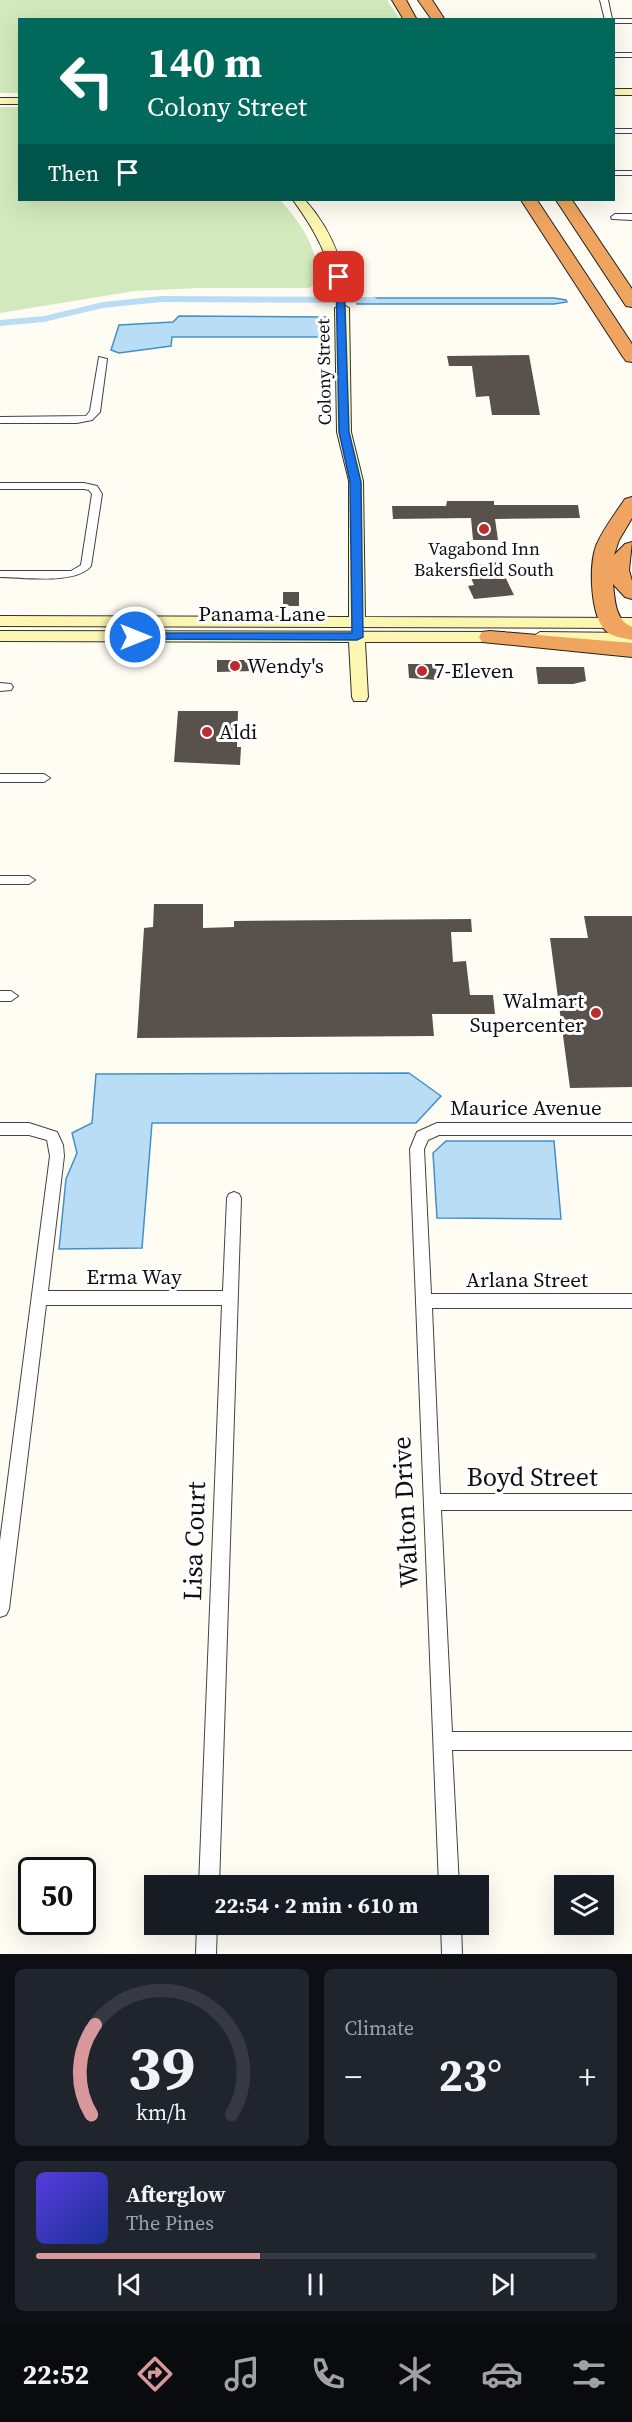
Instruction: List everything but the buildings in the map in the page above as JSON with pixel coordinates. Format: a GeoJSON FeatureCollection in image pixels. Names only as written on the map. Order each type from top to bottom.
{"type":"FeatureCollection","features":[{"type":"Feature","properties":{"kind":"highway"},"geometry":{"type":"LineString","coordinates":[[399,0],[410,18]]}},
{"type":"Feature","properties":{"kind":"highway"},"geometry":{"type":"LineString","coordinates":[[425,0],[438,18]]}},
{"type":"Feature","properties":{"kind":"highway"},"geometry":{"type":"LineString","coordinates":[[530,201],[632,357]]}},
{"type":"Feature","properties":{"kind":"highway"},"geometry":{"type":"LineString","coordinates":[[565,201],[632,302]]}},
{"type":"Feature","properties":{"kind":"highway"},"geometry":{"type":"LineString","coordinates":[[603,312],[632,372]]}},
{"type":"Feature","properties":{"kind":"highway"},"geometry":{"type":"LineString","coordinates":[[632,503],[608,541],[601,564],[602,577],[621,622],[618,630],[632,636]]}},
{"type":"Feature","properties":{"kind":"highway"},"geometry":{"type":"LineString","coordinates":[[632,548],[622,556],[619,564],[620,576],[632,593]]}},
{"type":"Feature","properties":{"kind":"highway"},"geometry":{"type":"LineString","coordinates":[[490,637],[632,650]]}},
{"type":"Feature","properties":{"kind":"main road"},"geometry":{"type":"LineString","coordinates":[[615,92],[632,92]]}},
{"type":"Feature","properties":{"kind":"main road"},"geometry":{"type":"LineString","coordinates":[[0,100],[18,100]]}},
{"type":"Feature","properties":{"kind":"main road","name":"Colony Street"},"geometry":{"type":"LineString","coordinates":[[300,201],[318,223],[332,249],[342,301],[344,432],[356,482],[360,698]]}},
{"type":"Feature","properties":{"kind":"main road","name":"Panama Lane"},"geometry":{"type":"LineString","coordinates":[[0,621],[256,621],[490,637],[632,636]]}},
{"type":"Feature","properties":{"kind":"main road"},"geometry":{"type":"LineString","coordinates":[[158,637],[163,630],[168,628],[225,628],[256,621]]}},
{"type":"Feature","properties":{"kind":"main road","name":"Panama Lane"},"geometry":{"type":"LineString","coordinates":[[0,636],[158,637],[621,622]]}},
{"type":"Feature","properties":{"kind":"street"},"geometry":{"type":"LineString","coordinates":[[604,0],[610,18]]}},
{"type":"Feature","properties":{"kind":"street"},"geometry":{"type":"LineString","coordinates":[[615,20],[632,21]]}},
{"type":"Feature","properties":{"kind":"street"},"geometry":{"type":"LineString","coordinates":[[615,55],[632,55]]}},
{"type":"Feature","properties":{"kind":"street"},"geometry":{"type":"LineString","coordinates":[[615,131],[632,131]]}},
{"type":"Feature","properties":{"kind":"street"},"geometry":{"type":"LineString","coordinates":[[615,173],[632,173]]}},
{"type":"Feature","properties":{"kind":"street"},"geometry":{"type":"LineString","coordinates":[[615,217],[632,217]]}},
{"type":"Feature","properties":{"kind":"street"},"geometry":{"type":"LineString","coordinates":[[0,420],[89,418],[95,411],[102,359]]}},
{"type":"Feature","properties":{"kind":"street"},"geometry":{"type":"LineString","coordinates":[[0,486],[84,486],[93,488],[97,494],[86,566],[81,571],[72,574],[0,574]]}},
{"type":"Feature","properties":{"kind":"street"},"geometry":{"type":"LineString","coordinates":[[0,778],[44,778]]}},
{"type":"Feature","properties":{"kind":"street"},"geometry":{"type":"LineString","coordinates":[[0,880],[29,880]]}},
{"type":"Feature","properties":{"kind":"street"},"geometry":{"type":"LineString","coordinates":[[0,1129],[29,1129],[52,1136],[57,1156],[0,1610]]}},
{"type":"Feature","properties":{"kind":"street","name":"Maurice Avenue"},"geometry":{"type":"LineString","coordinates":[[422,1136],[437,1129],[632,1129]]}},
{"type":"Feature","properties":{"kind":"street","name":"Walton Drive"},"geometry":{"type":"LineString","coordinates":[[422,1136],[417,1149],[448,1875]]}},
{"type":"Feature","properties":{"kind":"street","name":"Lisa Court"},"geometry":{"type":"LineString","coordinates":[[209,1875],[234,1198]]}},
{"type":"Feature","properties":{"kind":"street","name":"Erma Way"},"geometry":{"type":"LineString","coordinates":[[39,1298],[230,1298]]}},
{"type":"Feature","properties":{"kind":"street","name":"Arlana Street"},"geometry":{"type":"LineString","coordinates":[[423,1301],[632,1301]]}},
{"type":"Feature","properties":{"kind":"street","name":"Boyd Street"},"geometry":{"type":"LineString","coordinates":[[432,1502],[632,1502]]}},
{"type":"Feature","properties":{"kind":"street"},"geometry":{"type":"LineString","coordinates":[[442,1741],[632,1741]]}},
{"type":"Feature","properties":{"kind":"street"},"geometry":{"type":"LineString","coordinates":[[206,1954],[207,1935]]}},
{"type":"Feature","properties":{"kind":"street"},"geometry":{"type":"LineString","coordinates":[[451,1935],[452,1954]]}},
{"type":"Feature","properties":{"kind":"green space"},"geometry":{"type":"Polygon","coordinates":[[[0,0],[387,0],[399,18],[18,18],[18,93],[0,93],[0,0]]]}},
{"type":"Feature","properties":{"kind":"green space"},"geometry":{"type":"Polygon","coordinates":[[[0,107],[18,107],[18,201],[281,201],[296,219],[312,247],[321,282],[309,288],[199,288],[135,291],[0,313],[0,107]]]}},
{"type":"Feature","properties":{"kind":"water"},"geometry":{"type":"Polygon","coordinates":[[[357,298],[554,298],[567,302],[554,304],[357,304],[357,298]]]}},
{"type":"Feature","properties":{"kind":"water"},"geometry":{"type":"Polygon","coordinates":[[[179,316],[328,317],[326,337],[172,337],[171,346],[119,353],[111,350],[119,325],[173,322],[179,316]]]}},
{"type":"Feature","properties":{"kind":"water"},"geometry":{"type":"Polygon","coordinates":[[[409,1073],[441,1096],[416,1123],[152,1123],[142,1248],[59,1249],[66,1179],[77,1153],[72,1133],[92,1123],[96,1074],[409,1073]]]}},
{"type":"Feature","properties":{"kind":"water"},"geometry":{"type":"Polygon","coordinates":[[[446,1141],[554,1141],[561,1219],[437,1218],[433,1153],[446,1141]]]}},
{"type":"Feature","properties":{"kind":"waterway"},"geometry":{"type":"LineString","coordinates":[[0,323],[44,319],[103,305],[161,299],[374,300]]}},
{"type":"Feature","properties":{"kind":"place","name":"Vagabond Inn Bakersfield South"},"geometry":{"type":"Point","coordinates":[484,529]}},
{"type":"Feature","properties":{"kind":"place","name":"Wendy's"},"geometry":{"type":"Point","coordinates":[235,666]}},
{"type":"Feature","properties":{"kind":"place","name":"7-Eleven"},"geometry":{"type":"Point","coordinates":[422,671]}},
{"type":"Feature","properties":{"kind":"place","name":"Aldi"},"geometry":{"type":"Point","coordinates":[207,732]}},
{"type":"Feature","properties":{"kind":"place","name":"Walmart Supercenter"},"geometry":{"type":"Point","coordinates":[596,1013]}},
{"type":"Feature","properties":{"kind":"route"},"geometry":{"type":"LineString","coordinates":[[135,637],[357,637],[356,482],[344,432],[342,293],[339,277]]}}]}
